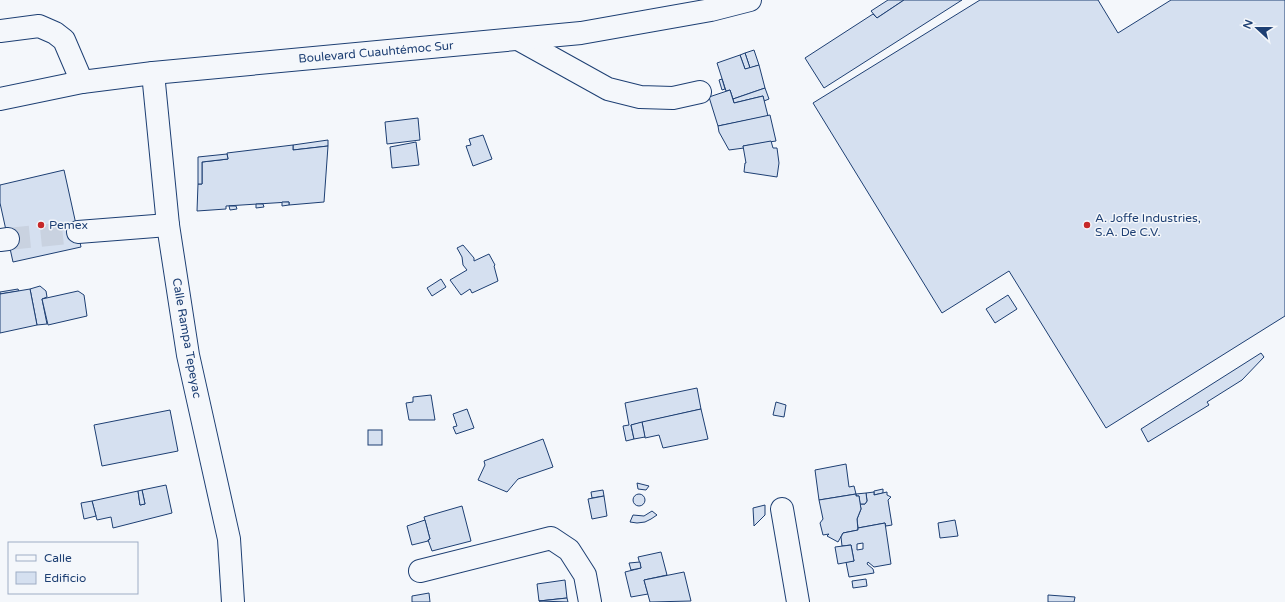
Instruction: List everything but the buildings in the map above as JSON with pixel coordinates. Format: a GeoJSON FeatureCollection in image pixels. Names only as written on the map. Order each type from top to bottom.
{"type":"FeatureCollection","features":[{"type":"Feature","properties":{"kind":"main road","name":"Boulevard Cuauhtémoc Sur"},"geometry":{"type":"LineString","coordinates":[[0,99],[82,82],[153,72],[581,33],[713,5],[750,0]]}},
{"type":"Feature","properties":{"kind":"main road"},"geometry":{"type":"LineString","coordinates":[[0,31],[39,26],[55,33],[64,40],[82,82]]}},
{"type":"Feature","properties":{"kind":"main road"},"geometry":{"type":"LineString","coordinates":[[518,39],[608,89],[640,97],[673,98],[700,92]]}},
{"type":"Feature","properties":{"kind":"main road","name":"Calle Rampa Tepeyac"},"geometry":{"type":"LineString","coordinates":[[153,72],[168,225],[188,355],[229,539],[233,602]]}},
{"type":"Feature","properties":{"kind":"main road"},"geometry":{"type":"LineString","coordinates":[[78,232],[168,225]]}},
{"type":"Feature","properties":{"kind":"main road"},"geometry":{"type":"LineString","coordinates":[[782,509],[798,602]]}},
{"type":"Feature","properties":{"kind":"main road"},"geometry":{"type":"LineString","coordinates":[[420,571],[551,538],[569,550],[585,575],[590,602]]}},
{"type":"Feature","properties":{"kind":"tunnel"},"geometry":{"type":"LineString","coordinates":[[8,239],[78,232]]}},
{"type":"Feature","properties":{"kind":"place","name":"Pemex"},"geometry":{"type":"Point","coordinates":[41,225]}},
{"type":"Feature","properties":{"kind":"place","name":"A. Joffe Industries, S.A. De C.V."},"geometry":{"type":"Point","coordinates":[1087,225]}}]}
